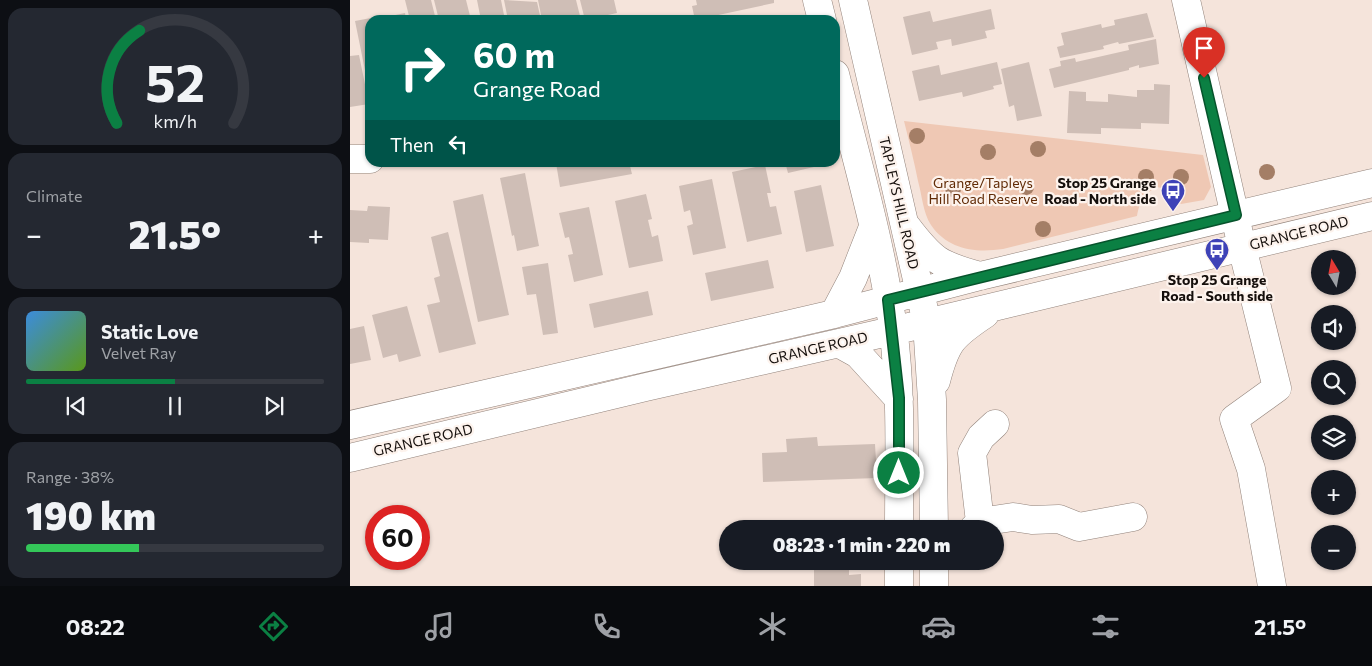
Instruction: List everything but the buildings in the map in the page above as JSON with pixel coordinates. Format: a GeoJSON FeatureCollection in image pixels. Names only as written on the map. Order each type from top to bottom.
{"type":"FeatureCollection","features":[{"type":"Feature","properties":{"kind":"main road"},"geometry":{"type":"LineString","coordinates":[[817,0],[821,15]]}},
{"type":"Feature","properties":{"kind":"main road","name":"TAPLEYS HILL ROAD"},"geometry":{"type":"LineString","coordinates":[[853,0],[927,323],[932,400],[934,520]]}},
{"type":"Feature","properties":{"kind":"main road"},"geometry":{"type":"LineString","coordinates":[[1186,0],[1242,247],[1277,388],[1234,419],[1250,469],[1272,586]]}},
{"type":"Feature","properties":{"kind":"main road"},"geometry":{"type":"LineString","coordinates":[[840,94],[873,228],[893,330],[899,398],[899,520]]}},
{"type":"Feature","properties":{"kind":"main road"},"geometry":{"type":"LineString","coordinates":[[350,159],[365,159]]}},
{"type":"Feature","properties":{"kind":"main road"},"geometry":{"type":"LineString","coordinates":[[350,425],[834,314],[921,293],[980,276],[1236,215],[1371,186]]}},
{"type":"Feature","properties":{"kind":"main road","name":"GRANGE ROAD"},"geometry":{"type":"LineString","coordinates":[[350,458],[646,387],[840,344],[1372,216]]}},
{"type":"Feature","properties":{"kind":"main road"},"geometry":{"type":"LineString","coordinates":[[903,222],[921,246],[940,264],[980,276]]}},
{"type":"Feature","properties":{"kind":"main road"},"geometry":{"type":"LineString","coordinates":[[834,314],[853,278],[873,228]]}},
{"type":"Feature","properties":{"kind":"main road"},"geometry":{"type":"LineString","coordinates":[[932,400],[942,357],[948,343],[962,329],[997,306]]}},
{"type":"Feature","properties":{"kind":"main road"},"geometry":{"type":"LineString","coordinates":[[840,344],[858,354],[899,398]]}},
{"type":"Feature","properties":{"kind":"main road"},"geometry":{"type":"LineString","coordinates":[[976,520],[972,453],[981,437],[995,424]]}},
{"type":"Feature","properties":{"kind":"main road"},"geometry":{"type":"LineString","coordinates":[[999,520],[1013,517],[1032,520],[1059,519],[1079,527],[1133,518]]}},
{"type":"Feature","properties":{"kind":"main road"},"geometry":{"type":"LineString","coordinates":[[899,570],[899,586]]}},
{"type":"Feature","properties":{"kind":"main road"},"geometry":{"type":"LineString","coordinates":[[934,570],[934,586]]}},
{"type":"Feature","properties":{"kind":"green space","name":"Grange/Tapleys Hill Road Reserve"},"geometry":{"type":"Polygon","coordinates":[[[904,121],[1203,155],[1211,187],[1204,200],[1181,204],[1165,189],[1157,187],[1148,192],[1143,198],[1137,216],[1003,249],[973,250],[963,248],[946,240],[928,220],[904,121]]]}},
{"type":"Feature","properties":{"kind":"place","name":"Stop 25 Grange Road - North side"},"geometry":{"type":"Point","coordinates":[1173,212]}},
{"type":"Feature","properties":{"kind":"place","name":"Stop 25 Grange Road - South side"},"geometry":{"type":"Point","coordinates":[1217,271]}},
{"type":"Feature","properties":{"kind":"route"},"geometry":{"type":"LineString","coordinates":[[899,473],[899,398],[893,330],[888,300],[1236,215],[1204,78]]}}]}
